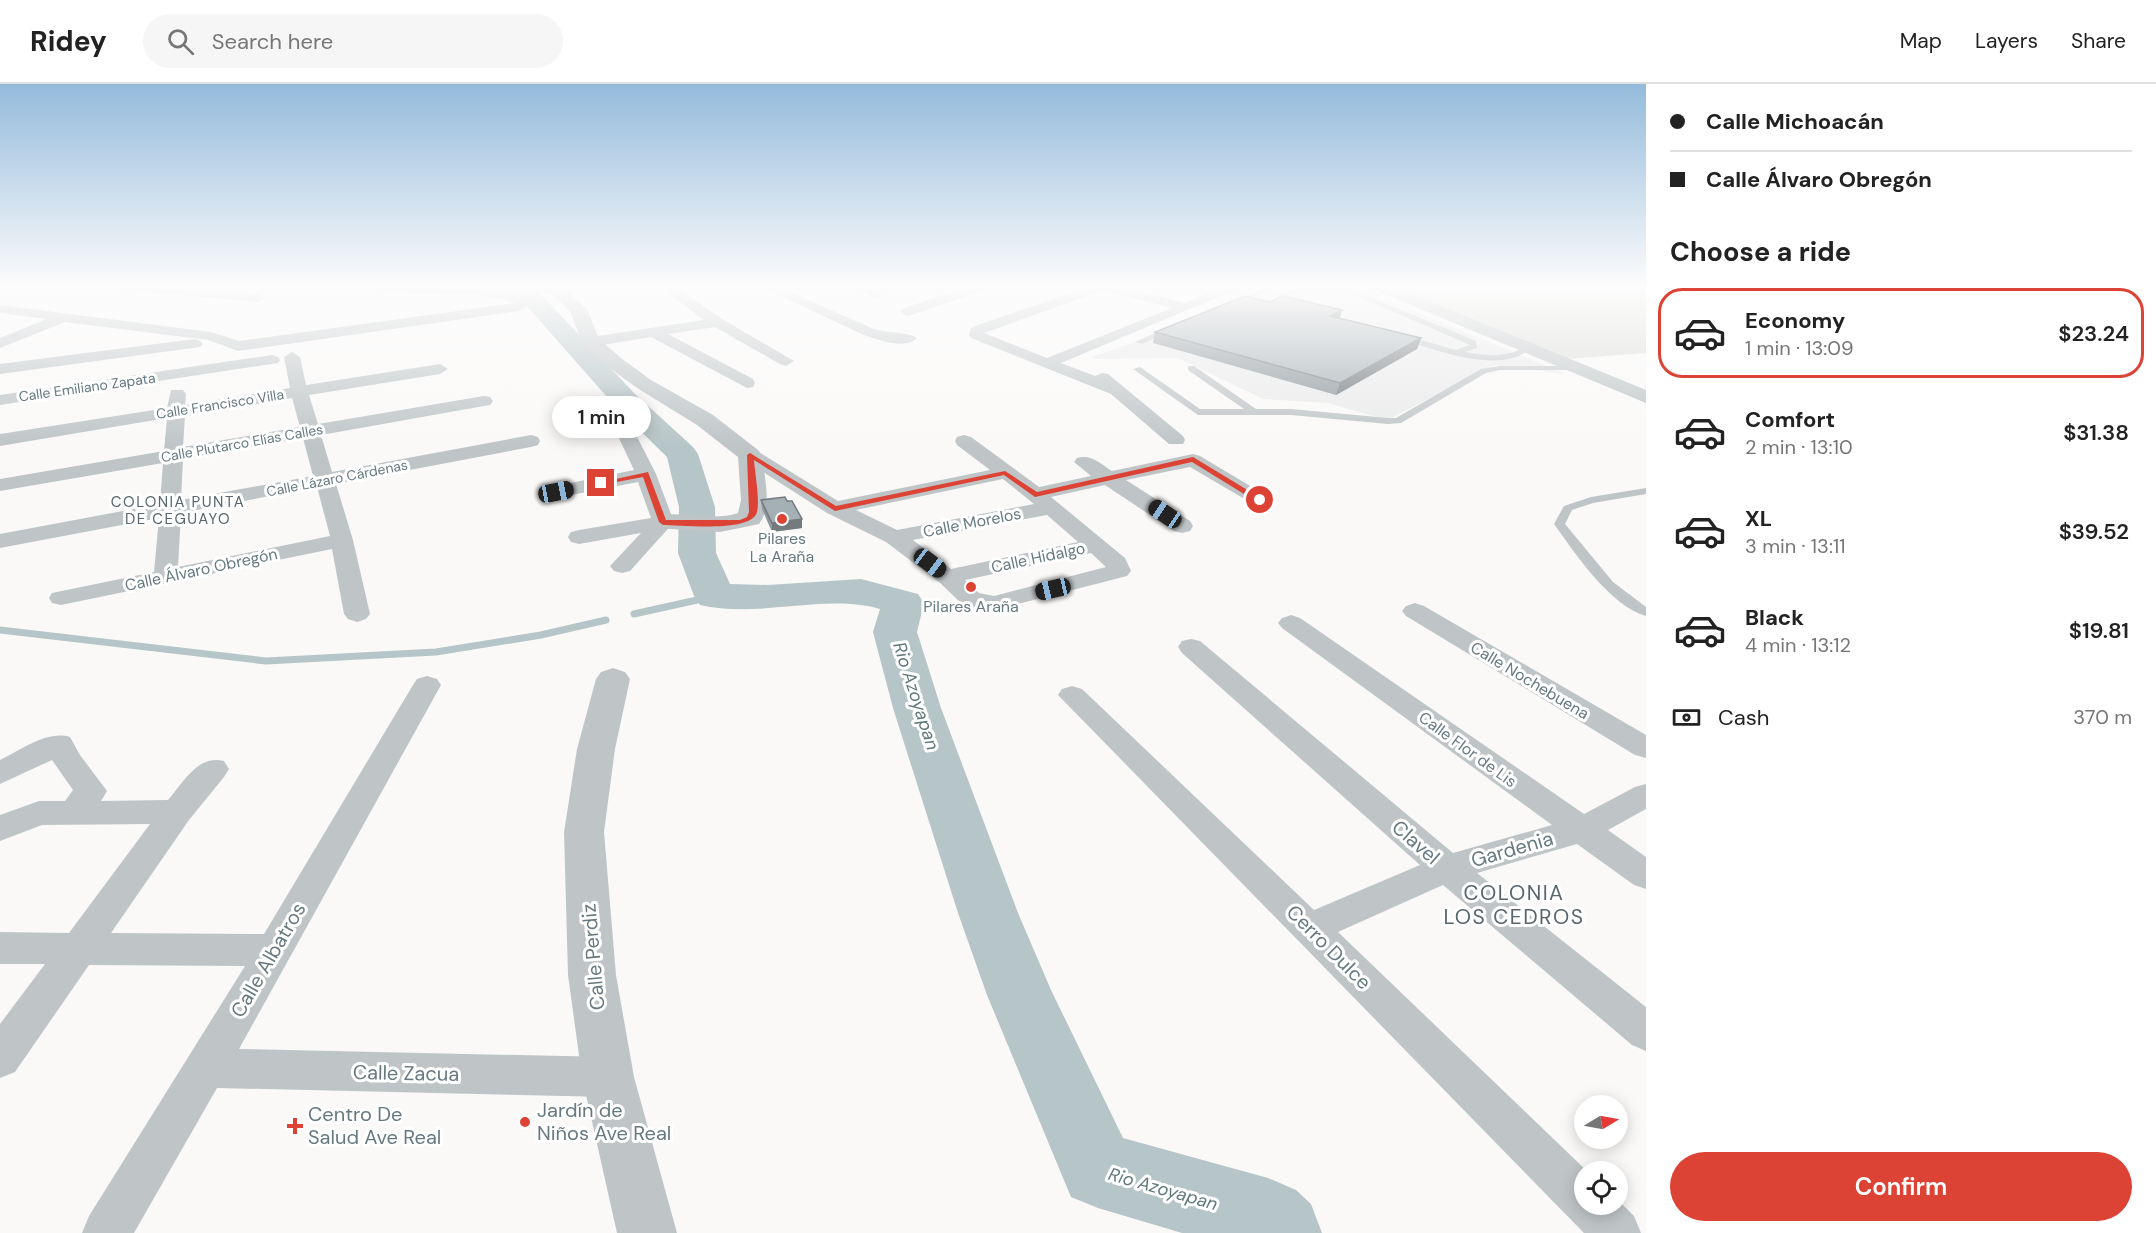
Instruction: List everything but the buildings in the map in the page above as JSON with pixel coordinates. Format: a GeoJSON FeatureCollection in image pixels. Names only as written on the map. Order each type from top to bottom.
{"type":"FeatureCollection","features":[{"type":"Feature","properties":{"kind":"street"},"geometry":{"type":"LineString","coordinates":[[29,365],[87,339]]}},
{"type":"Feature","properties":{"kind":"street"},"geometry":{"type":"LineString","coordinates":[[0,369],[223,339],[238,346],[293,339]]}},
{"type":"Feature","properties":{"kind":"street"},"geometry":{"type":"LineString","coordinates":[[590,339],[614,362],[644,384],[705,420],[750,455],[835,508],[894,537],[947,577],[970,598],[985,603],[1005,600],[1119,571],[1117,563],[964,441]]}},
{"type":"Feature","properties":{"kind":"street"},"geometry":{"type":"LineString","coordinates":[[591,342],[612,339]]}},
{"type":"Feature","properties":{"kind":"street"},"geometry":{"type":"LineString","coordinates":[[665,339],[747,383]]}},
{"type":"Feature","properties":{"kind":"street"},"geometry":{"type":"LineString","coordinates":[[746,339],[786,361]]}},
{"type":"Feature","properties":{"kind":"street"},"geometry":{"type":"LineString","coordinates":[[982,339],[1050,362],[1114,390]]}},
{"type":"Feature","properties":{"kind":"street"},"geometry":{"type":"LineString","coordinates":[[1050,362],[1110,339]]}},
{"type":"Feature","properties":{"kind":"street"},"geometry":{"type":"LineString","coordinates":[[1504,339],[1646,397]]}},
{"type":"Feature","properties":{"kind":"street"},"geometry":{"type":"LineString","coordinates":[[1075,353],[1114,390],[1176,440]]}},
{"type":"Feature","properties":{"kind":"street","name":"Calle Emiliano Zapata"},"geometry":{"type":"LineString","coordinates":[[0,400],[302,355],[299,391]]}},
{"type":"Feature","properties":{"kind":"street","name":"Calle Francisco Villa"},"geometry":{"type":"LineString","coordinates":[[0,440],[440,369]]}},
{"type":"Feature","properties":{"kind":"street"},"geometry":{"type":"LineString","coordinates":[[166,576],[172,455],[178,412],[176,374]]}},
{"type":"Feature","properties":{"kind":"street"},"geometry":{"type":"LineString","coordinates":[[299,391],[342,540],[357,614]]}},
{"type":"Feature","properties":{"kind":"street","name":"Calle Plutarco Elías Calles"},"geometry":{"type":"LineString","coordinates":[[0,484],[484,401]]}},
{"type":"Feature","properties":{"kind":"street"},"geometry":{"type":"LineString","coordinates":[[617,415],[646,474],[663,522]]}},
{"type":"Feature","properties":{"kind":"street","name":"Calle Lázaro Cárdenas"},"geometry":{"type":"LineString","coordinates":[[0,541],[531,441]]}},
{"type":"Feature","properties":{"kind":"street"},"geometry":{"type":"LineString","coordinates":[[579,537],[663,522],[742,522],[750,518],[753,512],[750,455]]}},
{"type":"Feature","properties":{"kind":"street","name":"Calle Morelos"},"geometry":{"type":"LineString","coordinates":[[894,537],[1042,501],[1113,479],[1193,460],[1260,500]]}},
{"type":"Feature","properties":{"kind":"street"},"geometry":{"type":"LineString","coordinates":[[1084,462],[1182,526]]}},
{"type":"Feature","properties":{"kind":"street"},"geometry":{"type":"LineString","coordinates":[[835,508],[1005,473]]}},
{"type":"Feature","properties":{"kind":"street"},"geometry":{"type":"LineString","coordinates":[[556,492],[646,474]]}},
{"type":"Feature","properties":{"kind":"street"},"geometry":{"type":"LineString","coordinates":[[622,566],[663,522]]}},
{"type":"Feature","properties":{"kind":"street","name":"Calle Álvaro Obregón"},"geometry":{"type":"LineString","coordinates":[[61,598],[342,540]]}},
{"type":"Feature","properties":{"kind":"street","name":"Calle Hidalgo"},"geometry":{"type":"LineString","coordinates":[[947,577],[1094,545]]}},
{"type":"Feature","properties":{"kind":"street","name":"Calle Nochebuena"},"geometry":{"type":"LineString","coordinates":[[1415,611],[1646,748]]}},
{"type":"Feature","properties":{"kind":"street","name":"Calle Flor de Lis"},"geometry":{"type":"LineString","coordinates":[[1291,623],[1646,875]]}},
{"type":"Feature","properties":{"kind":"street","name":"Clavel"},"geometry":{"type":"LineString","coordinates":[[1191,647],[1447,868],[1646,1032]]}},
{"type":"Feature","properties":{"kind":"street","name":"Calle Perdiz"},"geometry":{"type":"LineString","coordinates":[[613,680],[596,749],[584,832],[592,975],[608,1077],[647,1233]]}},
{"type":"Feature","properties":{"kind":"street","name":"Calle Albatros"},"geometry":{"type":"LineString","coordinates":[[106,1233],[132,1193],[275,950],[427,685]]}},
{"type":"Feature","properties":{"kind":"street","name":"Cerro Dulce"},"geometry":{"type":"LineString","coordinates":[[1072,695],[1574,1190]]}},
{"type":"Feature","properties":{"kind":"street"},"geometry":{"type":"LineString","coordinates":[[0,773],[59,744],[67,760],[91,791],[75,813]]}},
{"type":"Feature","properties":{"kind":"street"},"geometry":{"type":"LineString","coordinates":[[0,1058],[177,812],[213,769]]}},
{"type":"Feature","properties":{"kind":"street","name":"Gardenia"},"geometry":{"type":"LineString","coordinates":[[1310,928],[1447,868],[1581,830],[1646,795]]}},
{"type":"Feature","properties":{"kind":"street"},"geometry":{"type":"LineString","coordinates":[[0,829],[39,813],[177,812]]}},
{"type":"Feature","properties":{"kind":"street"},"geometry":{"type":"LineString","coordinates":[[0,948],[275,950]]}},
{"type":"Feature","properties":{"kind":"street","name":"Calle Zacua"},"geometry":{"type":"LineString","coordinates":[[204,1068],[608,1077]]}},
{"type":"Feature","properties":{"kind":"street"},"geometry":{"type":"LineString","coordinates":[[1599,1215],[1617,1233]]}},
{"type":"Feature","properties":{"kind":"lane"},"geometry":{"type":"LineString","coordinates":[[1139,342],[1147,339]]}},
{"type":"Feature","properties":{"kind":"lane"},"geometry":{"type":"LineString","coordinates":[[1408,339],[1459,352],[1498,358],[1517,355],[1523,351],[1522,346]]}},
{"type":"Feature","properties":{"kind":"lane"},"geometry":{"type":"LineString","coordinates":[[1459,352],[1474,346],[1473,343],[1463,339]]}},
{"type":"Feature","properties":{"kind":"lane"},"geometry":{"type":"LineString","coordinates":[[1191,368],[1256,414]]}},
{"type":"Feature","properties":{"kind":"lane"},"geometry":{"type":"LineString","coordinates":[[1137,369],[1192,410],[1206,414],[1291,412],[1398,421],[1484,371],[1500,368],[1575,368]]}},
{"type":"Feature","properties":{"kind":"lane"},"geometry":{"type":"LineString","coordinates":[[1646,490],[1591,500],[1568,508],[1559,524],[1608,586],[1646,612]]}},
{"type":"Feature","properties":{"kind":"shaded area"},"geometry":{"type":"Polygon","coordinates":[[[1144,339],[1481,339],[1566,374],[1495,365],[1387,420],[1328,403],[1263,399],[1178,358],[1094,359],[1092,357],[1144,339]]]}},
{"type":"Feature","properties":{"kind":"shaded area"},"geometry":{"type":"Polygon","coordinates":[[[1518,339],[1646,339],[1646,353],[1567,359],[1518,339]]]}},
{"type":"Feature","properties":{"kind":"waterway","name":"Rio Azoyapan"},"geometry":{"type":"LineString","coordinates":[[569,339],[625,400],[682,454],[697,507],[697,553],[715,596],[768,597],[861,591],[903,603],[895,632],[917,708],[988,913],[1020,995],[1098,1170],[1268,1218],[1282,1233]]}},
{"type":"Feature","properties":{"kind":"waterway"},"geometry":{"type":"LineString","coordinates":[[634,614],[715,596]]}},
{"type":"Feature","properties":{"kind":"waterway"},"geometry":{"type":"LineString","coordinates":[[0,630],[266,661],[436,652],[541,635],[606,620]]}},
{"type":"Feature","properties":{"kind":"place","name":"Pilares La Araña"},"geometry":{"type":"Point","coordinates":[782,519]}},
{"type":"Feature","properties":{"kind":"place","name":"Pilares Araña"},"geometry":{"type":"Point","coordinates":[971,587]}},
{"type":"Feature","properties":{"kind":"place","name":"Jardín de Niños Ave Real"},"geometry":{"type":"Point","coordinates":[525,1122]}},
{"type":"Feature","properties":{"kind":"place","name":"Centro De Salud Ave Real"},"geometry":{"type":"Point","coordinates":[295,1126]}},
{"type":"Feature","properties":{"kind":"district","name":"COLONIA PUNTA DE CEGUAYO"},"geometry":{"type":"Point","coordinates":[178,510]}},
{"type":"Feature","properties":{"kind":"district","name":"COLONIA LOS CEDROS"},"geometry":{"type":"Point","coordinates":[1514,905]}},
{"type":"Feature","properties":{"kind":"route"},"geometry":{"type":"LineString","coordinates":[[601,483],[646,474],[663,522],[730,523],[742,522],[750,518],[753,512],[750,455],[835,508],[1005,473],[1035,494],[1193,460],[1260,500]]}}]}
